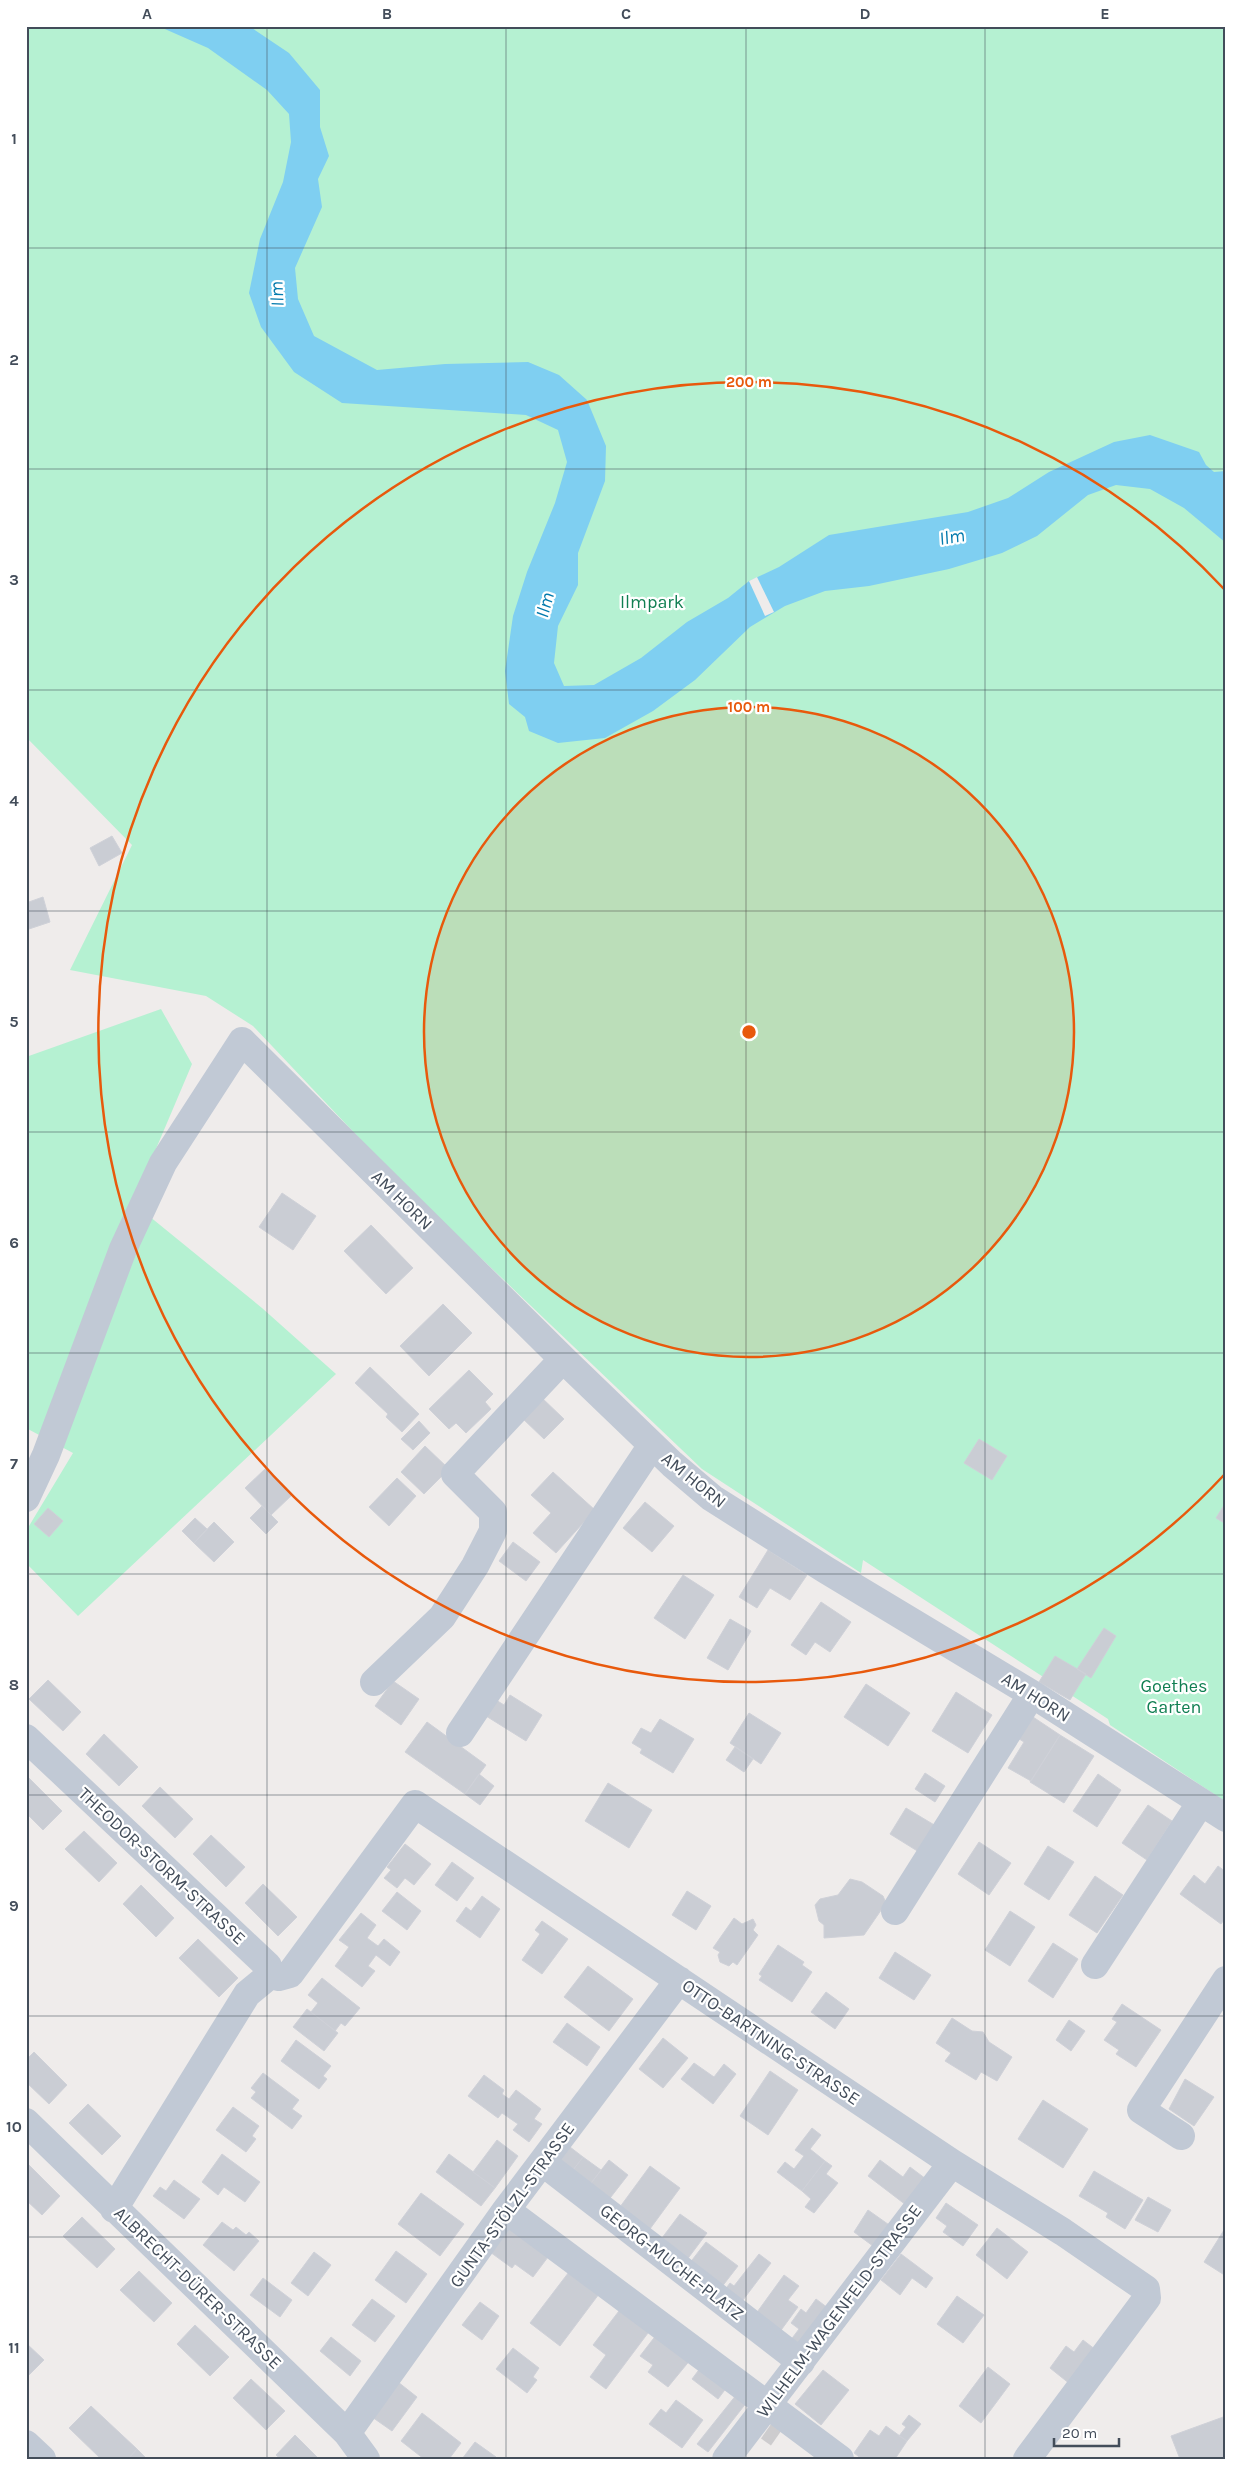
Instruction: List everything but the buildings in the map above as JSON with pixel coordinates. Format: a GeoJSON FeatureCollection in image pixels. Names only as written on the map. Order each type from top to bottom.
{"type":"FeatureCollection","features":[{"type":"Feature","properties":{"kind":"street","name":"AM HORN"},"geometry":{"type":"LineString","coordinates":[[28,1495],[123,1249],[163,1163],[242,1041],[563,1359],[652,1445],[712,1498],[826,1570],[1032,1694],[1226,1818]]}},
{"type":"Feature","properties":{"kind":"street"},"geometry":{"type":"LineString","coordinates":[[374,1682],[442,1617],[475,1566],[493,1531],[493,1512],[455,1474],[563,1359]]}},
{"type":"Feature","properties":{"kind":"street"},"geometry":{"type":"LineString","coordinates":[[460,1733],[652,1445]]}},
{"type":"Feature","properties":{"kind":"street"},"geometry":{"type":"LineString","coordinates":[[895,1911],[1032,1694]]}},
{"type":"Feature","properties":{"kind":"street","name":"THEODOR-STORM-STRASSE"},"geometry":{"type":"LineString","coordinates":[[26,1738],[268,1966],[270,1976]]}},
{"type":"Feature","properties":{"kind":"street"},"geometry":{"type":"LineString","coordinates":[[1095,1965],[1201,1802]]}},
{"type":"Feature","properties":{"kind":"street","name":"OTTO-BARTNING-STRASSE"},"geometry":{"type":"LineString","coordinates":[[270,1976],[279,1977],[290,1974],[415,1804],[952,2163],[1062,2232],[1146,2289],[1148,2298],[1027,2459]]}},
{"type":"Feature","properties":{"kind":"street"},"geometry":{"type":"LineString","coordinates":[[114,2209],[246,1994],[270,1976]]}},
{"type":"Feature","properties":{"kind":"street","name":"GUNTA-STÖLZL-STRASSE"},"geometry":{"type":"LineString","coordinates":[[348,2433],[506,2210],[679,1980]]}},
{"type":"Feature","properties":{"kind":"street"},"geometry":{"type":"LineString","coordinates":[[1181,2136],[1141,2110],[1226,1980]]}},
{"type":"Feature","properties":{"kind":"street","name":"ALBRECHT-DÜRER-STRASSE"},"geometry":{"type":"LineString","coordinates":[[26,2122],[114,2209],[222,2309],[348,2433],[366,2459]]}},
{"type":"Feature","properties":{"kind":"street","name":"GEORG-MUCHE-PLATZ"},"geometry":{"type":"LineString","coordinates":[[542,2162],[801,2362]]}},
{"type":"Feature","properties":{"kind":"street","name":"WILHELM-WAGENFELD-STRASSE"},"geometry":{"type":"LineString","coordinates":[[726,2459],[952,2163]]}},
{"type":"Feature","properties":{"kind":"street"},"geometry":{"type":"LineString","coordinates":[[506,2210],[840,2459]]}},
{"type":"Feature","properties":{"kind":"street"},"geometry":{"type":"LineString","coordinates":[[779,2434],[810,2459]]}},
{"type":"Feature","properties":{"kind":"street"},"geometry":{"type":"LineString","coordinates":[[26,2444],[42,2459]]}},
{"type":"Feature","properties":{"kind":"green space","name":"Ilmpark"},"geometry":{"type":"Polygon","coordinates":[[[26,26],[1226,26],[1226,1802],[1110,1725],[1108,1719],[863,1560],[861,1573],[702,1469],[399,1180],[253,1026],[206,996],[70,970],[132,845],[26,737],[26,26]]]}},
{"type":"Feature","properties":{"kind":"green space"},"geometry":{"type":"Polygon","coordinates":[[[161,1009],[192,1064],[133,1203],[262,1308],[336,1374],[78,1616],[26,1563],[26,1531],[73,1453],[26,1428],[26,1057],[161,1009]]]}},
{"type":"Feature","properties":{"kind":"water","name":"Ilm"},"geometry":{"type":"Polygon","coordinates":[[[158,26],[249,26],[289,53],[320,90],[320,127],[329,156],[318,179],[322,207],[295,268],[298,299],[314,336],[377,370],[445,364],[528,362],[559,375],[587,400],[606,446],[605,481],[578,553],[578,585],[558,626],[554,663],[564,686],[594,685],[641,658],[687,622],[728,598],[749,581],[779,567],[829,535],[968,512],[1008,498],[1049,472],[1114,442],[1150,435],[1199,452],[1206,465],[1214,472],[1226,471],[1226,543],[1184,508],[1150,489],[1116,485],[1088,495],[1037,536],[1002,553],[949,569],[869,586],[825,591],[785,606],[750,627],[695,680],[653,711],[605,738],[558,743],[529,731],[525,717],[509,704],[505,671],[513,616],[527,572],[555,503],[567,462],[558,430],[526,415],[342,403],[294,372],[261,327],[249,293],[260,239],[283,182],[291,142],[289,114],[267,90],[208,48],[158,26]]]}},
{"type":"Feature","properties":{"kind":"pier"},"geometry":{"type":"Polygon","coordinates":[[[757,577],[774,612],[765,616],[749,581],[757,577]]]}},
{"type":"Feature","properties":{"kind":"tunnel"},"geometry":{"type":"LineString","coordinates":[[769,2427],[779,2434]]}},
{"type":"Feature","properties":{"kind":"park label","name":"Goethes Garten"},"geometry":{"type":"Point","coordinates":[1174,1696]}}]}
